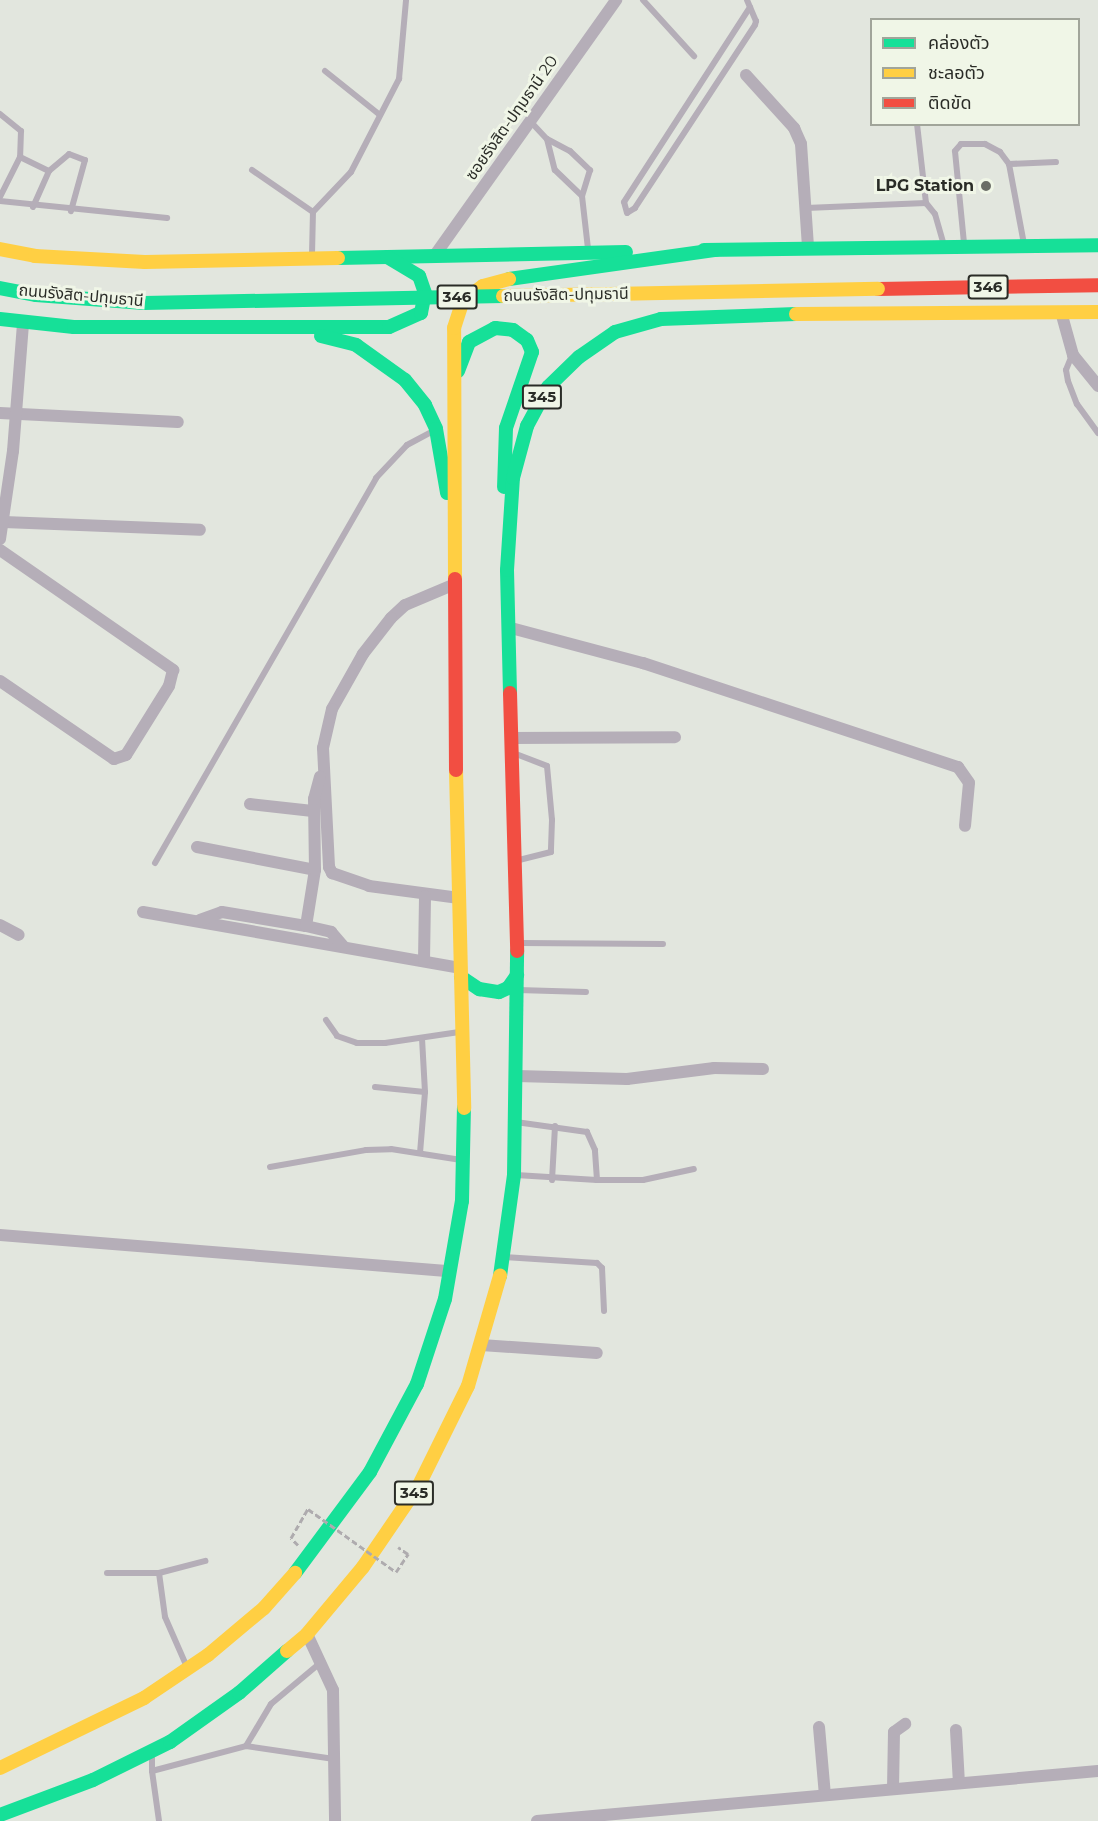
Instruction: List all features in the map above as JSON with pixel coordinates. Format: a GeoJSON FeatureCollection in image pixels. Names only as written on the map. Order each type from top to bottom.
{"type":"FeatureCollection","features":[{"type":"Feature","properties":{"kind":"main road"},"geometry":{"type":"LineString","coordinates":[[0,249],[35,256],[145,262],[1098,244]]}},
{"type":"Feature","properties":{"kind":"main road","name":"345"},"geometry":{"type":"LineString","coordinates":[[0,1768],[133,1704],[188,1668],[264,1608],[311,1556],[370,1472],[417,1384],[446,1299],[465,1161],[459,898],[455,584],[457,424],[454,328],[463,301],[483,286],[504,280],[716,250]]}},
{"type":"Feature","properties":{"kind":"main road"},"geometry":{"type":"LineString","coordinates":[[0,319],[74,327],[279,329],[389,327],[421,313],[425,293],[419,276],[387,257]]}},
{"type":"Feature","properties":{"kind":"main road","name":"ถนนรังสิต-ปทุมธานี"},"geometry":{"type":"LineString","coordinates":[[0,288],[36,295],[144,303],[1098,285]]}},
{"type":"Feature","properties":{"kind":"main road","name":"345"},"geometry":{"type":"LineString","coordinates":[[0,1815],[93,1780],[152,1750],[239,1693],[307,1634],[385,1537],[419,1485],[468,1386],[504,1257],[514,1175],[518,990],[511,738],[511,628],[507,570],[513,478],[527,426],[548,387],[579,357],[615,332],[661,319],[713,315],[1098,312]]}},
{"type":"Feature","properties":{"kind":"main road"},"geometry":{"type":"LineString","coordinates":[[457,424],[456,383],[460,360],[469,342],[495,328],[513,330],[527,340],[532,352],[512,409],[504,450],[507,570]]}},
{"type":"Feature","properties":{"kind":"main road"},"geometry":{"type":"LineString","coordinates":[[279,329],[333,338],[364,350],[405,380],[425,405],[436,429],[456,530]]}},
{"type":"Feature","properties":{"kind":"main road"},"geometry":{"type":"LineString","coordinates":[[461,973],[479,989],[499,992],[508,988],[517,975]]}},
{"type":"Feature","properties":{"kind":"street","name":"ซอยรังสิต-ปทุมธานี 20"},"geometry":{"type":"LineString","coordinates":[[435,255],[616,0]]}},
{"type":"Feature","properties":{"kind":"street"},"geometry":{"type":"LineString","coordinates":[[746,75],[795,128],[801,144],[808,249]]}},
{"type":"Feature","properties":{"kind":"street"},"geometry":{"type":"LineString","coordinates":[[1061,312],[1073,355],[1098,386]]}},
{"type":"Feature","properties":{"kind":"street"},"geometry":{"type":"LineString","coordinates":[[0,539],[16,416],[23,323]]}},
{"type":"Feature","properties":{"kind":"street"},"geometry":{"type":"LineString","coordinates":[[0,413],[16,416],[178,422]]}},
{"type":"Feature","properties":{"kind":"street"},"geometry":{"type":"LineString","coordinates":[[4,522],[200,530]]}},
{"type":"Feature","properties":{"kind":"street"},"geometry":{"type":"LineString","coordinates":[[0,550],[173,670],[169,686],[126,754],[114,759],[0,681]]}},
{"type":"Feature","properties":{"kind":"street"},"geometry":{"type":"LineString","coordinates":[[455,584],[405,605],[363,654],[332,709],[323,748],[323,770],[329,867],[332,873],[359,884],[425,896],[459,898]]}},
{"type":"Feature","properties":{"kind":"street"},"geometry":{"type":"LineString","coordinates":[[511,628],[643,663],[958,767],[969,783],[965,826]]}},
{"type":"Feature","properties":{"kind":"street"},"geometry":{"type":"LineString","coordinates":[[511,738],[675,737]]}},
{"type":"Feature","properties":{"kind":"street"},"geometry":{"type":"LineString","coordinates":[[306,926],[315,870],[313,810],[323,770]]}},
{"type":"Feature","properties":{"kind":"street"},"geometry":{"type":"LineString","coordinates":[[250,804],[313,810]]}},
{"type":"Feature","properties":{"kind":"street"},"geometry":{"type":"LineString","coordinates":[[197,847],[315,870]]}},
{"type":"Feature","properties":{"kind":"street"},"geometry":{"type":"LineString","coordinates":[[424,961],[425,896]]}},
{"type":"Feature","properties":{"kind":"street"},"geometry":{"type":"LineString","coordinates":[[143,912],[200,920],[424,961],[461,973]]}},
{"type":"Feature","properties":{"kind":"street"},"geometry":{"type":"LineString","coordinates":[[200,920],[222,912],[306,926],[331,932],[344,947]]}},
{"type":"Feature","properties":{"kind":"street"},"geometry":{"type":"LineString","coordinates":[[0,925],[19,935]]}},
{"type":"Feature","properties":{"kind":"street"},"geometry":{"type":"LineString","coordinates":[[517,1076],[627,1079],[714,1068],[764,1069]]}},
{"type":"Feature","properties":{"kind":"street"},"geometry":{"type":"LineString","coordinates":[[0,1235],[450,1271]]}},
{"type":"Feature","properties":{"kind":"street"},"geometry":{"type":"LineString","coordinates":[[481,1345],[597,1353]]}},
{"type":"Feature","properties":{"kind":"street"},"geometry":{"type":"LineString","coordinates":[[307,1634],[322,1662],[333,1690],[335,1821]]}},
{"type":"Feature","properties":{"kind":"street"},"geometry":{"type":"LineString","coordinates":[[893,1789],[894,1732],[905,1724]]}},
{"type":"Feature","properties":{"kind":"street"},"geometry":{"type":"LineString","coordinates":[[819,1728],[825,1795]]}},
{"type":"Feature","properties":{"kind":"street"},"geometry":{"type":"LineString","coordinates":[[956,1730],[959,1783]]}},
{"type":"Feature","properties":{"kind":"street"},"geometry":{"type":"LineString","coordinates":[[537,1821],[1098,1771]]}},
{"type":"Feature","properties":{"kind":"street"},"geometry":{"type":"LineString","coordinates":[[0,1815],[2,1821]]}},
{"type":"Feature","properties":{"kind":"lane"},"geometry":{"type":"LineString","coordinates":[[312,258],[313,212],[351,172],[380,115],[402,64],[406,0]]}},
{"type":"Feature","properties":{"kind":"lane"},"geometry":{"type":"LineString","coordinates":[[643,0],[694,56]]}},
{"type":"Feature","properties":{"kind":"lane"},"geometry":{"type":"LineString","coordinates":[[748,3],[755,25],[635,208],[627,213],[624,202],[748,3]]}},
{"type":"Feature","properties":{"kind":"lane"},"geometry":{"type":"LineString","coordinates":[[713,62],[726,69]]}},
{"type":"Feature","properties":{"kind":"lane"},"geometry":{"type":"LineString","coordinates":[[325,71],[380,115]]}},
{"type":"Feature","properties":{"kind":"lane"},"geometry":{"type":"LineString","coordinates":[[695,89],[709,97]]}},
{"type":"Feature","properties":{"kind":"lane"},"geometry":{"type":"LineString","coordinates":[[1,116],[21,131],[20,157],[0,199],[33,207],[167,218]]}},
{"type":"Feature","properties":{"kind":"lane"},"geometry":{"type":"LineString","coordinates":[[530,120],[547,139],[570,151],[590,170],[582,196],[588,253]]}},
{"type":"Feature","properties":{"kind":"lane"},"geometry":{"type":"LineString","coordinates":[[917,126],[926,203],[935,214],[945,247]]}},
{"type":"Feature","properties":{"kind":"lane"},"geometry":{"type":"LineString","coordinates":[[547,139],[555,170],[582,196]]}},
{"type":"Feature","properties":{"kind":"lane"},"geometry":{"type":"LineString","coordinates":[[964,247],[954,159],[956,147],[968,143],[993,146],[1009,164],[1024,246]]}},
{"type":"Feature","properties":{"kind":"lane"},"geometry":{"type":"LineString","coordinates":[[33,207],[49,171],[69,154],[85,160],[71,211]]}},
{"type":"Feature","properties":{"kind":"lane"},"geometry":{"type":"LineString","coordinates":[[20,157],[49,171]]}},
{"type":"Feature","properties":{"kind":"lane"},"geometry":{"type":"LineString","coordinates":[[1009,164],[1056,162]]}},
{"type":"Feature","properties":{"kind":"lane"},"geometry":{"type":"LineString","coordinates":[[252,170],[313,212]]}},
{"type":"Feature","properties":{"kind":"lane"},"geometry":{"type":"LineString","coordinates":[[805,208],[926,203]]}},
{"type":"Feature","properties":{"kind":"lane"},"geometry":{"type":"LineString","coordinates":[[1073,355],[1066,370],[1068,381],[1077,404],[1098,433]]}},
{"type":"Feature","properties":{"kind":"lane"},"geometry":{"type":"LineString","coordinates":[[155,863],[376,478],[406,445],[436,429]]}},
{"type":"Feature","properties":{"kind":"lane"},"geometry":{"type":"LineString","coordinates":[[512,753],[547,766],[552,820],[551,852],[515,861]]}},
{"type":"Feature","properties":{"kind":"lane"},"geometry":{"type":"LineString","coordinates":[[517,943],[663,944]]}},
{"type":"Feature","properties":{"kind":"lane"},"geometry":{"type":"LineString","coordinates":[[518,990],[586,992]]}},
{"type":"Feature","properties":{"kind":"lane"},"geometry":{"type":"LineString","coordinates":[[326,1020],[343,1040],[385,1044],[462,1032]]}},
{"type":"Feature","properties":{"kind":"lane"},"geometry":{"type":"LineString","coordinates":[[420,1153],[425,1092],[422,1038]]}},
{"type":"Feature","properties":{"kind":"lane"},"geometry":{"type":"LineString","coordinates":[[375,1087],[425,1092]]}},
{"type":"Feature","properties":{"kind":"lane"},"geometry":{"type":"LineString","coordinates":[[516,1122],[578,1129],[592,1137],[597,1180]]}},
{"type":"Feature","properties":{"kind":"lane"},"geometry":{"type":"LineString","coordinates":[[552,1180],[555,1126]]}},
{"type":"Feature","properties":{"kind":"lane"},"geometry":{"type":"LineString","coordinates":[[270,1167],[366,1150],[420,1153],[465,1161]]}},
{"type":"Feature","properties":{"kind":"lane"},"geometry":{"type":"LineString","coordinates":[[514,1175],[552,1180],[643,1180],[694,1169]]}},
{"type":"Feature","properties":{"kind":"lane"},"geometry":{"type":"LineString","coordinates":[[504,1257],[597,1263],[602,1268],[604,1311]]}},
{"type":"Feature","properties":{"kind":"lane"},"geometry":{"type":"LineString","coordinates":[[107,1573],[159,1573],[205,1561]]}},
{"type":"Feature","properties":{"kind":"lane"},"geometry":{"type":"LineString","coordinates":[[159,1573],[165,1617],[188,1668]]}},
{"type":"Feature","properties":{"kind":"lane"},"geometry":{"type":"LineString","coordinates":[[246,1746],[272,1704],[322,1662]]}},
{"type":"Feature","properties":{"kind":"lane"},"geometry":{"type":"LineString","coordinates":[[152,1771],[246,1746],[334,1759]]}},
{"type":"Feature","properties":{"kind":"lane"},"geometry":{"type":"LineString","coordinates":[[152,1750],[152,1771],[159,1821]]}},
{"type":"Feature","properties":{"kind":"path"},"geometry":{"type":"LineString","coordinates":[[311,1556],[291,1538],[308,1509],[396,1572],[408,1554],[385,1537]]}},
{"type":"Feature","properties":{"kind":"traffic: fast"},"geometry":{"type":"LineString","coordinates":[[704,250],[1098,245]]}},
{"type":"Feature","properties":{"kind":"traffic: fast"},"geometry":{"type":"LineString","coordinates":[[509,279],[716,250]]}},
{"type":"Feature","properties":{"kind":"traffic: fast"},"geometry":{"type":"LineString","coordinates":[[338,258],[626,252]]}},
{"type":"Feature","properties":{"kind":"traffic: fast"},"geometry":{"type":"LineString","coordinates":[[0,319],[74,327],[389,327],[421,313],[425,293],[419,276],[387,257]]}},
{"type":"Feature","properties":{"kind":"traffic: fast"},"geometry":{"type":"LineString","coordinates":[[0,288],[36,295]]}},
{"type":"Feature","properties":{"kind":"traffic: fast"},"geometry":{"type":"LineString","coordinates":[[36,295],[144,303],[503,296]]}},
{"type":"Feature","properties":{"kind":"traffic: fast"},"geometry":{"type":"LineString","coordinates":[[510,693],[507,570],[513,478],[527,426],[548,387],[579,357],[615,332],[661,319],[796,314]]}},
{"type":"Feature","properties":{"kind":"traffic: fast"},"geometry":{"type":"LineString","coordinates":[[458,371],[469,342],[495,328],[513,330],[527,340],[532,352],[506,428],[504,487]]}},
{"type":"Feature","properties":{"kind":"traffic: fast"},"geometry":{"type":"LineString","coordinates":[[321,336],[356,345],[405,380],[425,405],[436,429],[447,493]]}},
{"type":"Feature","properties":{"kind":"traffic: fast"},"geometry":{"type":"LineString","coordinates":[[500,1276],[514,1175],[517,951]]}},
{"type":"Feature","properties":{"kind":"traffic: fast"},"geometry":{"type":"LineString","coordinates":[[461,977],[479,989],[499,992],[508,988],[517,975]]}},
{"type":"Feature","properties":{"kind":"traffic: fast"},"geometry":{"type":"LineString","coordinates":[[295,1573],[370,1472],[417,1384],[445,1299],[462,1201],[464,1108]]}},
{"type":"Feature","properties":{"kind":"traffic: fast"},"geometry":{"type":"LineString","coordinates":[[0,1815],[93,1780],[170,1742],[239,1693],[287,1651]]}},
{"type":"Feature","properties":{"kind":"traffic: slow"},"geometry":{"type":"LineString","coordinates":[[0,249],[35,256],[145,262],[338,258]]}},
{"type":"Feature","properties":{"kind":"traffic: slow"},"geometry":{"type":"LineString","coordinates":[[455,579],[454,328],[463,301],[483,286],[509,279]]}},
{"type":"Feature","properties":{"kind":"traffic: slow"},"geometry":{"type":"LineString","coordinates":[[503,296],[878,289]]}},
{"type":"Feature","properties":{"kind":"traffic: slow"},"geometry":{"type":"LineString","coordinates":[[796,314],[1098,312]]}},
{"type":"Feature","properties":{"kind":"traffic: slow"},"geometry":{"type":"LineString","coordinates":[[456,770],[464,1108]]}},
{"type":"Feature","properties":{"kind":"traffic: slow"},"geometry":{"type":"LineString","coordinates":[[287,1651],[307,1634],[363,1567],[419,1485],[468,1386],[500,1276]]}},
{"type":"Feature","properties":{"kind":"traffic: slow"},"geometry":{"type":"LineString","coordinates":[[0,1768],[144,1698],[208,1655],[264,1608],[295,1573]]}},
{"type":"Feature","properties":{"kind":"traffic: jam"},"geometry":{"type":"LineString","coordinates":[[878,289],[1098,285]]}},
{"type":"Feature","properties":{"kind":"traffic: jam"},"geometry":{"type":"LineString","coordinates":[[455,579],[456,770]]}},
{"type":"Feature","properties":{"kind":"traffic: jam"},"geometry":{"type":"LineString","coordinates":[[510,693],[517,951]]}},
{"type":"Feature","properties":{"kind":"place","name":"LPG Station"},"geometry":{"type":"Point","coordinates":[986,186]}}]}
